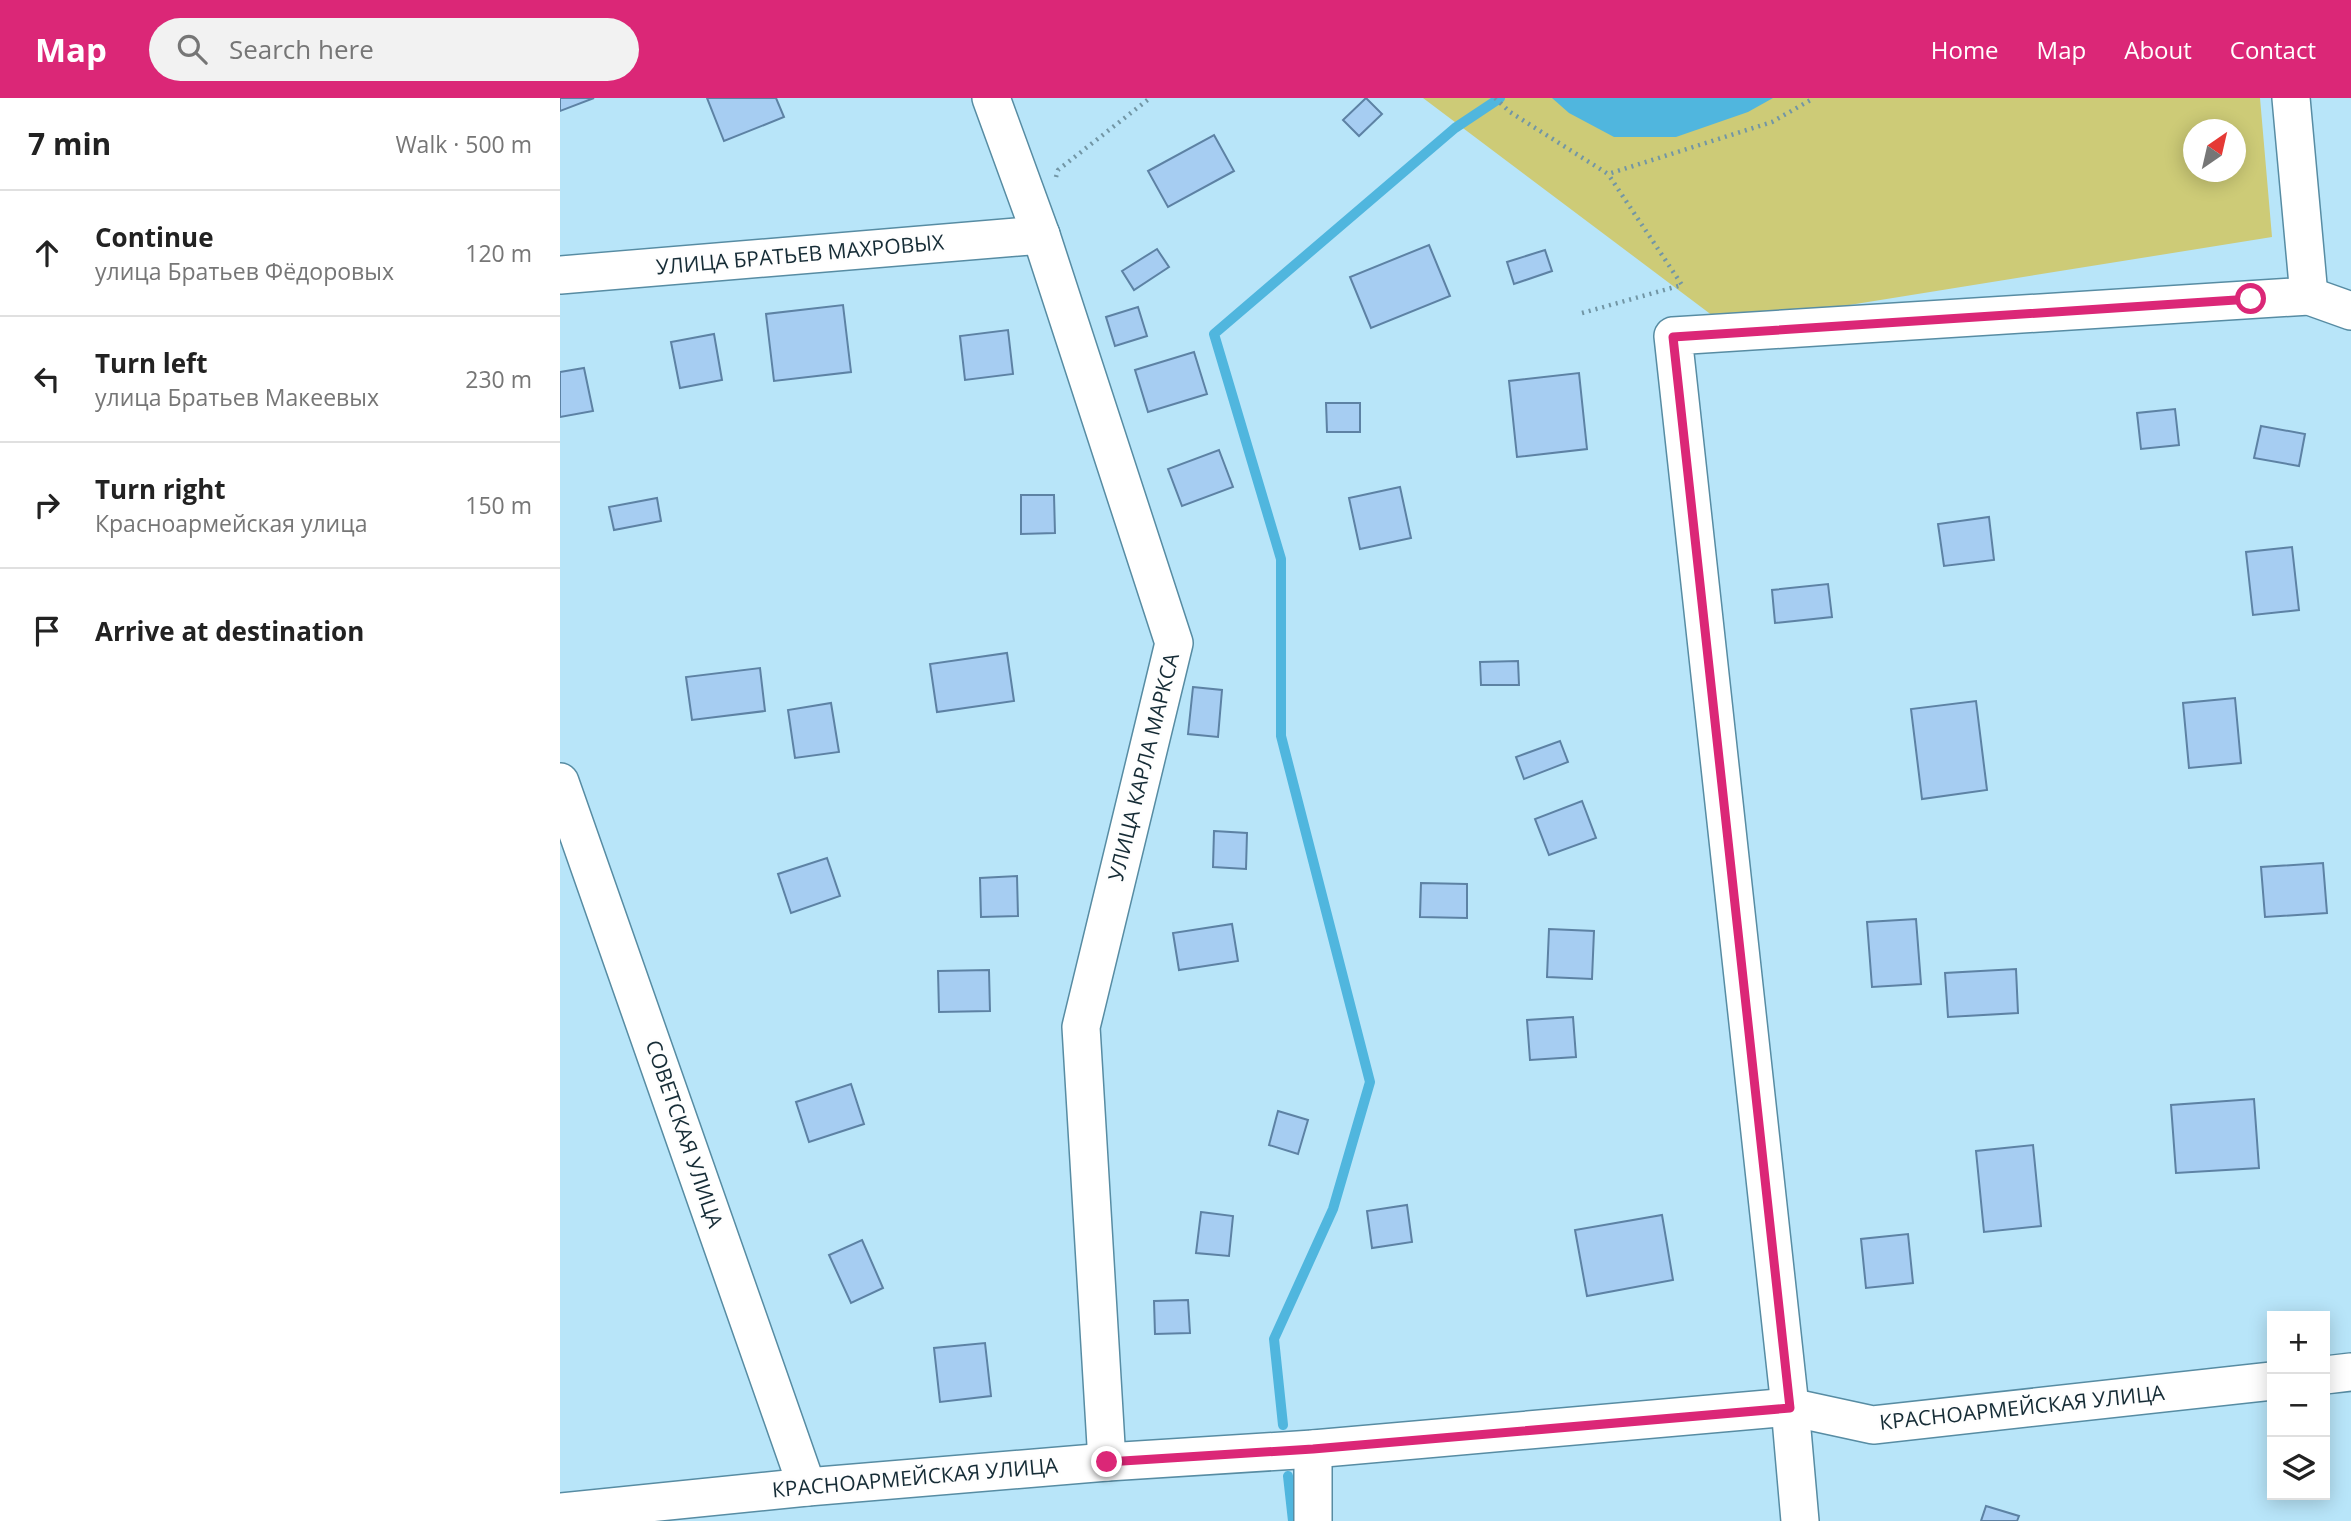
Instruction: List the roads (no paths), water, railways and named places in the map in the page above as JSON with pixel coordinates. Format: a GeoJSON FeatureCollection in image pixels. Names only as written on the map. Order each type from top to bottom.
{"type":"FeatureCollection","features":[{"type":"Feature","properties":{"kind":"street","name":"УЛИЦА КАРЛА МАРКСА"},"geometry":{"type":"LineString","coordinates":[[991,98],[1041,235],[1174,643],[1081,1027],[1107,1462]]}},
{"type":"Feature","properties":{"kind":"street"},"geometry":{"type":"LineString","coordinates":[[2291,98],[2309,296]]}},
{"type":"Feature","properties":{"kind":"street","name":"УЛИЦА БРАТЬЕВ МАХРОВЫХ"},"geometry":{"type":"LineString","coordinates":[[560,275],[1041,235]]}},
{"type":"Feature","properties":{"kind":"street"},"geometry":{"type":"LineString","coordinates":[[1800,1521],[1790,1408],[1673,337],[2309,296],[2351,311]]}},
{"type":"Feature","properties":{"kind":"street","name":"СОВЕТСКАЯ УЛИЦА"},"geometry":{"type":"LineString","coordinates":[[560,782],[807,1487]]}},
{"type":"Feature","properties":{"kind":"street"},"geometry":{"type":"LineString","coordinates":[[2330,1374],[2351,1372]]}},
{"type":"Feature","properties":{"kind":"street","name":"КРАСНОАРМЕЙСКАЯ УЛИЦА"},"geometry":{"type":"LineString","coordinates":[[560,1512],[807,1487],[1107,1462],[1313,1449],[1790,1408],[1872,1425],[2267,1382]]}},
{"type":"Feature","properties":{"kind":"street"},"geometry":{"type":"LineString","coordinates":[[1313,1449],[1313,1521]]}},
{"type":"Feature","properties":{"kind":"water"},"geometry":{"type":"Polygon","coordinates":[[[1552,98],[1773,98],[1748,112],[1676,137],[1614,137],[1569,113],[1552,98]]]}},
{"type":"Feature","properties":{"kind":"waterway"},"geometry":{"type":"LineString","coordinates":[[1283,1425],[1274,1339],[1333,1209],[1370,1082],[1281,736],[1281,559],[1214,334],[1455,128],[1500,98]]}},
{"type":"Feature","properties":{"kind":"waterway"},"geometry":{"type":"LineString","coordinates":[[1288,1476],[1293,1521]]}}]}
